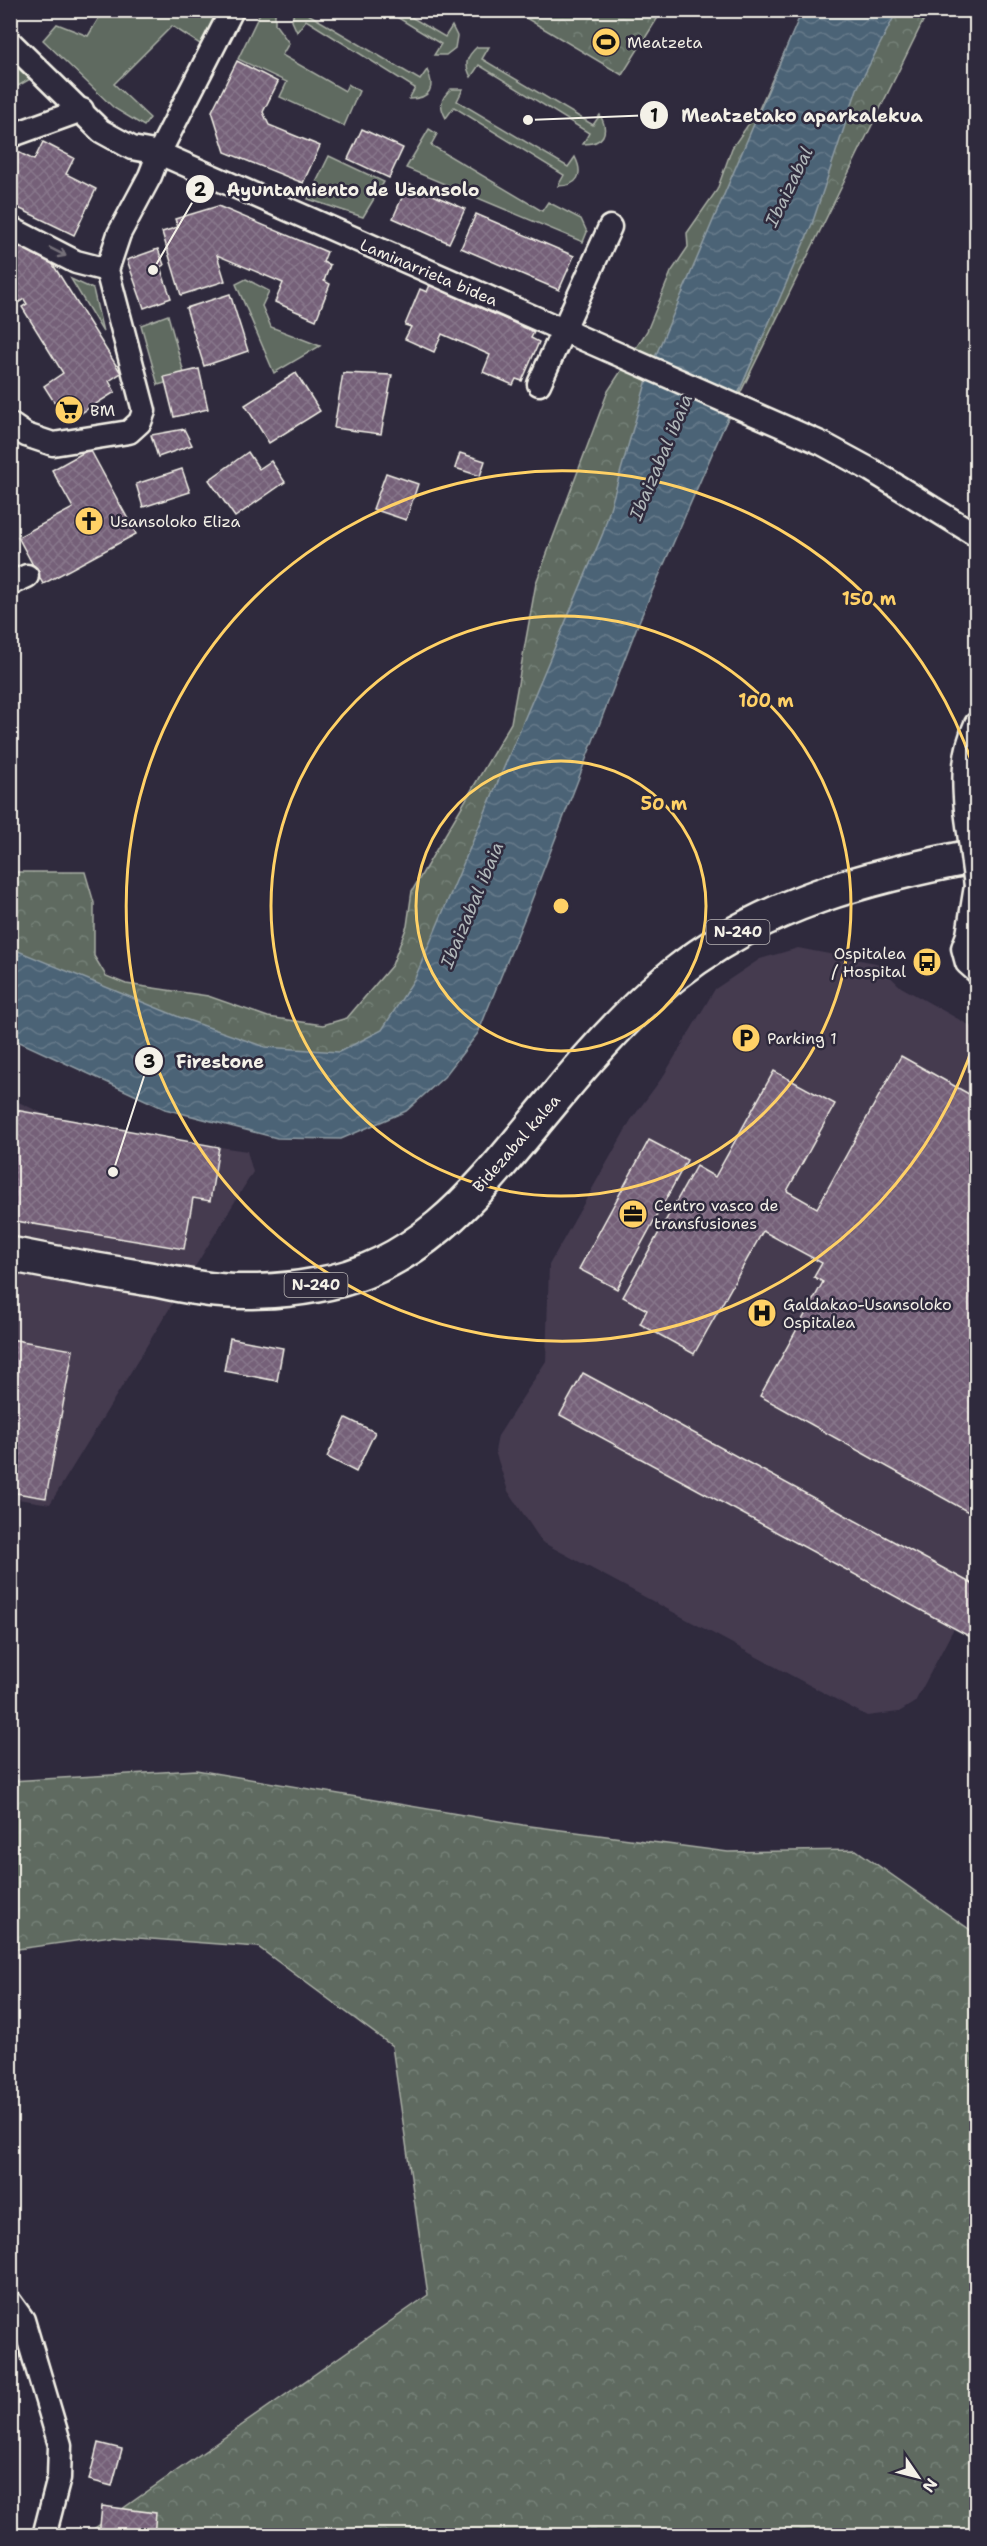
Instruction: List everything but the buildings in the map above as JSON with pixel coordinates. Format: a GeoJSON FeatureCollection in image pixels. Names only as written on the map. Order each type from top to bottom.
{"type":"FeatureCollection","features":[{"type":"Feature","properties":{"kind":"highway","name":"Bidezabal kalea"},"geometry":{"type":"LineString","coordinates":[[10,1254],[200,1288],[282,1289],[318,1285],[352,1276],[414,1246],[446,1223],[498,1167],[553,1100],[606,1041],[674,974],[719,942],[770,914],[816,896],[903,870],[976,856]]}},
{"type":"Feature","properties":{"kind":"street"},"geometry":{"type":"LineString","coordinates":[[10,424],[26,435],[53,444],[129,432],[141,422],[144,411],[107,270],[118,234],[150,176],[159,153],[232,10]]}},
{"type":"Feature","properties":{"kind":"street","name":"Laminarrieta bidea"},"geometry":{"type":"LineString","coordinates":[[10,42],[101,131],[132,148],[159,153],[823,444],[871,470],[976,535]]}},
{"type":"Feature","properties":{"kind":"street"},"geometry":{"type":"LineString","coordinates":[[10,136],[82,110]]}},
{"type":"Feature","properties":{"kind":"street"},"geometry":{"type":"LineString","coordinates":[[539,384],[609,227]]}},
{"type":"Feature","properties":{"kind":"street"},"geometry":{"type":"LineString","coordinates":[[10,228],[76,262],[107,270]]}},
{"type":"Feature","properties":{"kind":"street"},"geometry":{"type":"LineString","coordinates":[[976,724],[966,755],[963,781],[976,887],[972,931],[964,943],[964,956],[967,963],[976,971]]}},
{"type":"Feature","properties":{"kind":"street"},"geometry":{"type":"LineString","coordinates":[[10,2301],[23,2320],[60,2445],[59,2478],[44,2535]]}},
{"type":"Feature","properties":{"kind":"shaded area","name":"Galdakao-Usansoloko Ospitalea"},"geometry":{"type":"Polygon","coordinates":[[[798,948],[876,963],[901,987],[976,1029],[976,1640],[954,1628],[915,1702],[899,1712],[867,1716],[542,1542],[508,1491],[495,1451],[498,1436],[546,1361],[549,1265],[631,1120],[664,1075],[715,989],[760,959],[798,948]]]}},
{"type":"Feature","properties":{"kind":"shaded area"},"geometry":{"type":"Polygon","coordinates":[[[10,1098],[65,1124],[247,1151],[253,1172],[50,1504],[11,1498],[10,1098]]]}},
{"type":"Feature","properties":{"kind":"green space"},"geometry":{"type":"Polygon","coordinates":[[[103,11],[222,11],[203,46],[172,26],[114,84],[150,118],[144,126],[114,108],[43,40],[57,24],[88,36],[103,11]]]}},
{"type":"Feature","properties":{"kind":"green space"},"geometry":{"type":"Polygon","coordinates":[[[261,11],[275,11],[275,24],[289,43],[282,55],[345,91],[348,84],[359,91],[344,126],[280,97],[287,82],[238,59],[261,11]]]}},
{"type":"Feature","properties":{"kind":"green space"},"geometry":{"type":"Polygon","coordinates":[[[294,11],[310,11],[308,14],[420,80],[427,70],[431,82],[429,91],[422,97],[409,99],[415,88],[306,20],[297,32],[292,21],[294,11]]]}},
{"type":"Feature","properties":{"kind":"green space"},"geometry":{"type":"Polygon","coordinates":[[[387,11],[401,11],[445,37],[452,26],[457,36],[455,48],[446,55],[434,55],[441,44],[387,11]]]}},
{"type":"Feature","properties":{"kind":"green space","name":"Meatzeta"},"geometry":{"type":"Polygon","coordinates":[[[514,11],[662,11],[622,75],[514,11]]]}},
{"type":"Feature","properties":{"kind":"green space"},"geometry":{"type":"Polygon","coordinates":[[[803,11],[928,11],[589,701],[409,1098],[11,1007],[10,872],[85,872],[94,903],[94,956],[106,976],[126,984],[208,996],[268,1017],[323,1025],[347,1018],[392,965],[407,926],[412,891],[511,723],[536,583],[608,391],[647,331],[671,272],[688,247],[687,233],[717,190],[732,148],[759,109],[803,11]]]}},
{"type":"Feature","properties":{"kind":"green space"},"geometry":{"type":"Polygon","coordinates":[[[477,47],[489,47],[482,59],[593,125],[600,115],[604,127],[603,136],[596,142],[583,144],[589,133],[479,65],[471,77],[467,61],[477,47]]]}},
{"type":"Feature","properties":{"kind":"green space"},"geometry":{"type":"Polygon","coordinates":[[[11,62],[30,79],[11,90],[11,62]]]}},
{"type":"Feature","properties":{"kind":"green space"},"geometry":{"type":"Polygon","coordinates":[[[451,89],[463,89],[457,101],[568,167],[575,157],[579,174],[575,182],[558,186],[564,175],[454,107],[446,118],[442,110],[442,103],[451,89]]]}},
{"type":"Feature","properties":{"kind":"green space"},"geometry":{"type":"Polygon","coordinates":[[[429,129],[437,134],[431,145],[542,211],[548,202],[581,219],[587,232],[583,242],[406,168],[429,129]]]}},
{"type":"Feature","properties":{"kind":"green space"},"geometry":{"type":"Polygon","coordinates":[[[329,156],[384,182],[363,217],[308,199],[329,156]]]}},
{"type":"Feature","properties":{"kind":"green space"},"geometry":{"type":"Polygon","coordinates":[[[71,279],[93,289],[103,332],[71,279]]]}},
{"type":"Feature","properties":{"kind":"green space"},"geometry":{"type":"Polygon","coordinates":[[[246,279],[269,291],[262,306],[271,327],[320,346],[274,373],[236,284],[246,279]]]}},
{"type":"Feature","properties":{"kind":"green space"},"geometry":{"type":"Polygon","coordinates":[[[168,315],[185,377],[158,385],[141,325],[168,315]]]}},
{"type":"Feature","properties":{"kind":"green space"},"geometry":{"type":"Polygon","coordinates":[[[196,1770],[523,1825],[728,1852],[856,1850],[976,1934],[976,2535],[85,2535],[428,2295],[392,2046],[258,1947],[111,1936],[11,1950],[11,1781],[196,1770]]]}},
{"type":"Feature","properties":{"kind":"water"},"geometry":{"type":"Polygon","coordinates":[[[802,11],[897,11],[857,89],[812,224],[638,624],[478,1033],[444,1077],[406,1111],[341,1139],[277,1138],[165,1109],[11,1038],[11,948],[179,1017],[265,1047],[339,1052],[382,1030],[415,978],[603,533],[650,369],[802,11]]]}},
{"type":"Feature","properties":{"kind":"place","name":"Meatzeta"},"geometry":{"type":"Point","coordinates":[606,42]}},
{"type":"Feature","properties":{"kind":"place","name":"Meatzetako aparkalekua"},"geometry":{"type":"Point","coordinates":[528,120]}},
{"type":"Feature","properties":{"kind":"place","name":"Ayuntamiento de Usansolo"},"geometry":{"type":"Point","coordinates":[153,270]}},
{"type":"Feature","properties":{"kind":"place","name":"BM"},"geometry":{"type":"Point","coordinates":[69,410]}},
{"type":"Feature","properties":{"kind":"place","name":"Usansoloko Eliza"},"geometry":{"type":"Point","coordinates":[89,521]}},
{"type":"Feature","properties":{"kind":"place","name":"Ospitalea / Hospital"},"geometry":{"type":"Point","coordinates":[927,962]}},
{"type":"Feature","properties":{"kind":"place","name":"Parking 1"},"geometry":{"type":"Point","coordinates":[746,1038]}},
{"type":"Feature","properties":{"kind":"place","name":"Firestone"},"geometry":{"type":"Point","coordinates":[113,1172]}},
{"type":"Feature","properties":{"kind":"place","name":"Centro vasco de transfusiones"},"geometry":{"type":"Point","coordinates":[633,1214]}},
{"type":"Feature","properties":{"kind":"place","name":"Galdakao-Usansoloko Ospitalea"},"geometry":{"type":"Point","coordinates":[762,1313]}},
{"type":"Feature","properties":{"kind":"water label","name":"Ibaizabal"},"geometry":{"type":"Point","coordinates":[789,187]}},
{"type":"Feature","properties":{"kind":"water label","name":"Ibaizabal ibaia"},"geometry":{"type":"Point","coordinates":[661,457]}},
{"type":"Feature","properties":{"kind":"water label","name":"Ibaizabal ibaia"},"geometry":{"type":"Point","coordinates":[472,905]}}]}
